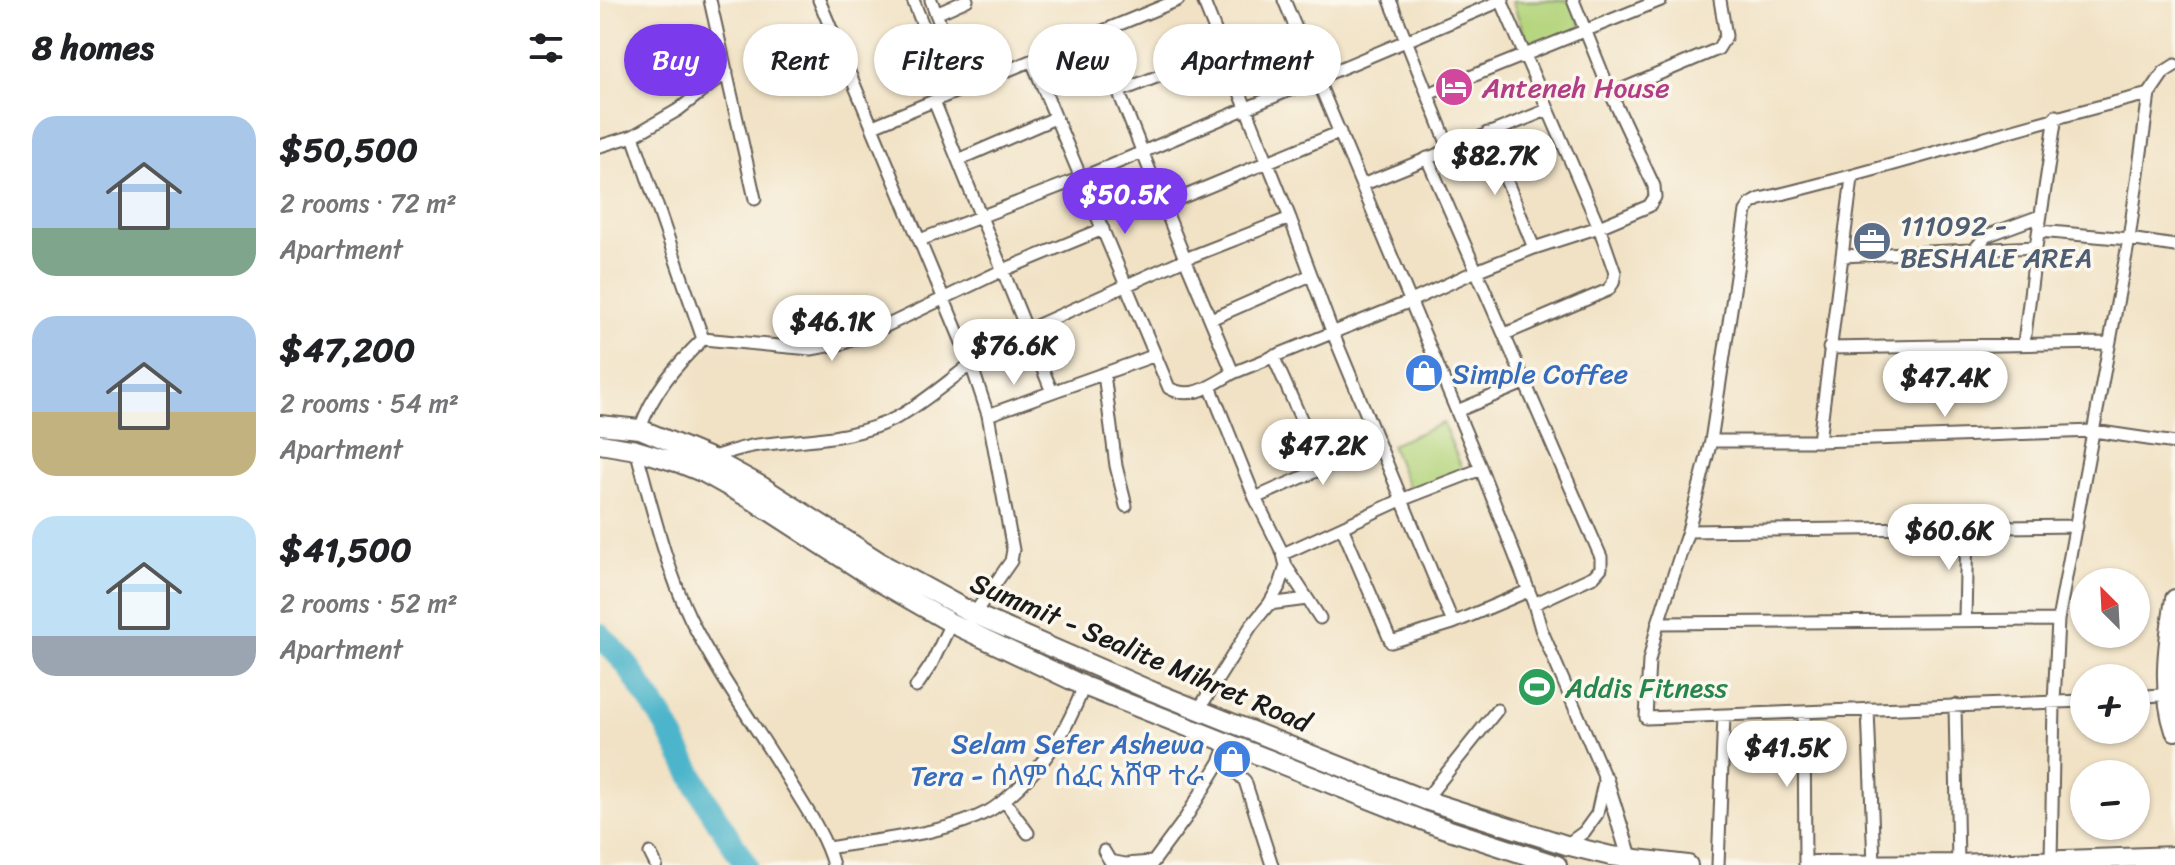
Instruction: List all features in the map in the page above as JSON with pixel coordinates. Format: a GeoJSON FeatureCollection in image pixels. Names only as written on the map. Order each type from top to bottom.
{"type":"FeatureCollection","features":[{"type":"Feature","properties":{"kind":"main road","name":"Summit - Sealite Mihret Road"},"geometry":{"type":"LineString","coordinates":[[600,425],[640,429],[710,458],[763,487],[888,567],[974,614],[1154,692],[1425,800],[1566,845],[1611,856],[1688,865]]}},
{"type":"Feature","properties":{"kind":"main road"},"geometry":{"type":"LineString","coordinates":[[600,444],[636,450],[704,473],[951,623],[1084,686],[1437,826],[1557,865]]}},
{"type":"Feature","properties":{"kind":"main road"},"geometry":{"type":"LineString","coordinates":[[2175,599],[2171,669],[2175,731]]}},
{"type":"Feature","properties":{"kind":"main road"},"geometry":{"type":"LineString","coordinates":[[1146,710],[1154,692]]}},
{"type":"Feature","properties":{"kind":"main road"},"geometry":{"type":"LineString","coordinates":[[1814,865],[1958,864],[2171,854]]}},
{"type":"Feature","properties":{"kind":"street"},"geometry":{"type":"LineString","coordinates":[[710,0],[716,24]]}},
{"type":"Feature","properties":{"kind":"street"},"geometry":{"type":"LineString","coordinates":[[819,0],[945,299],[988,415],[1013,550],[1011,561],[974,614]]}},
{"type":"Feature","properties":{"kind":"street"},"geometry":{"type":"LineString","coordinates":[[913,0],[922,24]]}},
{"type":"Feature","properties":{"kind":"street"},"geometry":{"type":"LineString","coordinates":[[931,0],[940,24]]}},
{"type":"Feature","properties":{"kind":"street"},"geometry":{"type":"LineString","coordinates":[[936,14],[967,0]]}},
{"type":"Feature","properties":{"kind":"street"},"geometry":{"type":"LineString","coordinates":[[1122,24],[1178,0]]}},
{"type":"Feature","properties":{"kind":"street"},"geometry":{"type":"LineString","coordinates":[[1203,0],[1212,24]]}},
{"type":"Feature","properties":{"kind":"street"},"geometry":{"type":"LineString","coordinates":[[1284,0],[1294,24]]}},
{"type":"Feature","properties":{"kind":"street"},"geometry":{"type":"LineString","coordinates":[[1390,0],[1449,148]]}},
{"type":"Feature","properties":{"kind":"street"},"geometry":{"type":"LineString","coordinates":[[1341,68],[1502,0],[1599,227],[1615,273],[1608,290],[1505,334]]}},
{"type":"Feature","properties":{"kind":"street"},"geometry":{"type":"LineString","coordinates":[[1046,96],[1126,284],[1153,356],[1169,388],[1180,395],[1190,394],[1476,271],[1649,206],[1655,197],[1654,186],[1611,94],[1573,0]]}},
{"type":"Feature","properties":{"kind":"street"},"geometry":{"type":"LineString","coordinates":[[1428,94],[1661,0]]}},
{"type":"Feature","properties":{"kind":"street"},"geometry":{"type":"LineString","coordinates":[[1611,94],[1718,49],[1726,36],[1720,0]]}},
{"type":"Feature","properties":{"kind":"street"},"geometry":{"type":"LineString","coordinates":[[2051,861],[2058,620],[2094,431],[2107,343],[2129,239],[2149,94],[2164,72],[2175,65]]}},
{"type":"Feature","properties":{"kind":"street"},"geometry":{"type":"LineString","coordinates":[[727,72],[755,199]]}},
{"type":"Feature","properties":{"kind":"street"},"geometry":{"type":"LineString","coordinates":[[2070,702],[1646,718],[1649,661],[1711,441],[1746,211],[1751,204],[1760,199],[1852,178],[2056,116],[2149,94]]}},
{"type":"Feature","properties":{"kind":"street"},"geometry":{"type":"LineString","coordinates":[[600,146],[633,136],[696,96]]}},
{"type":"Feature","properties":{"kind":"street"},"geometry":{"type":"LineString","coordinates":[[873,126],[945,96]]}},
{"type":"Feature","properties":{"kind":"street"},"geometry":{"type":"LineString","coordinates":[[1120,96],[1233,373]]}},
{"type":"Feature","properties":{"kind":"street"},"geometry":{"type":"LineString","coordinates":[[1241,96],[1332,331],[1453,623]]}},
{"type":"Feature","properties":{"kind":"street"},"geometry":{"type":"LineString","coordinates":[[920,240],[1081,178],[1275,96]]}},
{"type":"Feature","properties":{"kind":"street"},"geometry":{"type":"LineString","coordinates":[[1324,96],[1481,469],[1541,629],[1605,778],[1630,858]]}},
{"type":"Feature","properties":{"kind":"street"},"geometry":{"type":"LineString","coordinates":[[934,101],[1052,392]]}},
{"type":"Feature","properties":{"kind":"street"},"geometry":{"type":"LineString","coordinates":[[1362,185],[1547,110]]}},
{"type":"Feature","properties":{"kind":"street"},"geometry":{"type":"LineString","coordinates":[[2024,343],[2056,116]]}},
{"type":"Feature","properties":{"kind":"street"},"geometry":{"type":"LineString","coordinates":[[958,160],[1055,118]]}},
{"type":"Feature","properties":{"kind":"street"},"geometry":{"type":"LineString","coordinates":[[1164,205],[1340,132]]}},
{"type":"Feature","properties":{"kind":"street"},"geometry":{"type":"LineString","coordinates":[[1487,133],[1534,248]]}},
{"type":"Feature","properties":{"kind":"street"},"geometry":{"type":"LineString","coordinates":[[633,136],[703,339]]}},
{"type":"Feature","properties":{"kind":"street"},"geometry":{"type":"LineString","coordinates":[[1427,158],[1601,557],[1601,568],[1594,576],[1534,604]]}},
{"type":"Feature","properties":{"kind":"street"},"geometry":{"type":"LineString","coordinates":[[1819,441],[1852,178]]}},
{"type":"Feature","properties":{"kind":"street"},"geometry":{"type":"LineString","coordinates":[[1974,250],[1986,236],[2040,216]]}},
{"type":"Feature","properties":{"kind":"street"},"geometry":{"type":"LineString","coordinates":[[1027,330],[1126,284],[1290,218]]}},
{"type":"Feature","properties":{"kind":"street"},"geometry":{"type":"LineString","coordinates":[[703,339],[811,349],[844,343],[1001,271],[1103,229]]}},
{"type":"Feature","properties":{"kind":"street"},"geometry":{"type":"LineString","coordinates":[[2039,231],[2175,246]]}},
{"type":"Feature","properties":{"kind":"street"},"geometry":{"type":"LineString","coordinates":[[1842,256],[2036,247]]}},
{"type":"Feature","properties":{"kind":"street"},"geometry":{"type":"LineString","coordinates":[[1211,319],[1311,275]]}},
{"type":"Feature","properties":{"kind":"street"},"geometry":{"type":"LineString","coordinates":[[640,429],[647,407],[663,383],[703,339]]}},
{"type":"Feature","properties":{"kind":"street"},"geometry":{"type":"LineString","coordinates":[[1829,348],[2107,343]]}},
{"type":"Feature","properties":{"kind":"street"},"geometry":{"type":"LineString","coordinates":[[988,415],[1153,356]]}},
{"type":"Feature","properties":{"kind":"street"},"geometry":{"type":"LineString","coordinates":[[1273,356],[1323,468]]}},
{"type":"Feature","properties":{"kind":"street"},"geometry":{"type":"LineString","coordinates":[[710,458],[753,445],[839,436],[874,426],[915,406],[971,364]]}},
{"type":"Feature","properties":{"kind":"street"},"geometry":{"type":"LineString","coordinates":[[1104,374],[1116,466],[1126,506]]}},
{"type":"Feature","properties":{"kind":"street"},"geometry":{"type":"LineString","coordinates":[[1457,411],[1526,382]]}},
{"type":"Feature","properties":{"kind":"street"},"geometry":{"type":"LineString","coordinates":[[1210,386],[1255,498],[1284,560],[1320,618]]}},
{"type":"Feature","properties":{"kind":"street"},"geometry":{"type":"LineString","coordinates":[[1711,441],[1819,441],[2094,431],[2175,443]]}},
{"type":"Feature","properties":{"kind":"street"},"geometry":{"type":"LineString","coordinates":[[1255,498],[1378,444]]}},
{"type":"Feature","properties":{"kind":"street"},"geometry":{"type":"LineString","coordinates":[[636,450],[669,564],[690,617],[828,848],[833,865]]}},
{"type":"Feature","properties":{"kind":"street"},"geometry":{"type":"LineString","coordinates":[[1284,560],[1342,527],[1481,469]]}},
{"type":"Feature","properties":{"kind":"street"},"geometry":{"type":"LineString","coordinates":[[1965,620],[1967,526]]}},
{"type":"Feature","properties":{"kind":"street"},"geometry":{"type":"LineString","coordinates":[[1688,531],[2077,526]]}},
{"type":"Feature","properties":{"kind":"street"},"geometry":{"type":"LineString","coordinates":[[1342,527],[1391,642],[1453,623],[1528,591]]}},
{"type":"Feature","properties":{"kind":"street"},"geometry":{"type":"LineString","coordinates":[[1199,709],[1280,585],[1284,560]]}},
{"type":"Feature","properties":{"kind":"street"},"geometry":{"type":"LineString","coordinates":[[1269,604],[1307,599]]}},
{"type":"Feature","properties":{"kind":"street"},"geometry":{"type":"LineString","coordinates":[[1658,623],[2058,620]]}},
{"type":"Feature","properties":{"kind":"street"},"geometry":{"type":"LineString","coordinates":[[916,687],[931,665],[951,623]]}},
{"type":"Feature","properties":{"kind":"street"},"geometry":{"type":"LineString","coordinates":[[828,848],[945,827],[992,810],[1054,749],[1069,724],[1084,686]]}},
{"type":"Feature","properties":{"kind":"street"},"geometry":{"type":"LineString","coordinates":[[2150,696],[2172,694]]}},
{"type":"Feature","properties":{"kind":"street"},"geometry":{"type":"LineString","coordinates":[[1955,705],[1958,864]]}},
{"type":"Feature","properties":{"kind":"street"},"geometry":{"type":"LineString","coordinates":[[1868,709],[1874,864]]}},
{"type":"Feature","properties":{"kind":"street"},"geometry":{"type":"LineString","coordinates":[[1425,800],[1497,710]]}},
{"type":"Feature","properties":{"kind":"street"},"geometry":{"type":"LineString","coordinates":[[1804,712],[1805,865]]}},
{"type":"Feature","properties":{"kind":"street"},"geometry":{"type":"LineString","coordinates":[[1718,865],[1724,716]]}},
{"type":"Feature","properties":{"kind":"street"},"geometry":{"type":"LineString","coordinates":[[1104,851],[1110,861],[1151,863],[1185,819],[1228,743]]}},
{"type":"Feature","properties":{"kind":"street"},"geometry":{"type":"LineString","coordinates":[[1220,762],[1245,781],[1272,865]]}},
{"type":"Feature","properties":{"kind":"street"},"geometry":{"type":"LineString","coordinates":[[1566,845],[1584,832],[1597,814],[1605,778]]}},
{"type":"Feature","properties":{"kind":"street"},"geometry":{"type":"LineString","coordinates":[[1004,800],[1028,833]]}},
{"type":"Feature","properties":{"kind":"street"},"geometry":{"type":"LineString","coordinates":[[650,853],[656,865]]}},
{"type":"Feature","properties":{"kind":"green space"},"geometry":{"type":"Polygon","coordinates":[[[1570,0],[1582,28],[1530,49],[1512,1],[1570,0]]]}},
{"type":"Feature","properties":{"kind":"green space"},"geometry":{"type":"Polygon","coordinates":[[[1443,423],[1463,471],[1410,492],[1391,445],[1443,423]]]}},
{"type":"Feature","properties":{"kind":"waterway"},"geometry":{"type":"LineString","coordinates":[[600,635],[625,662],[665,723],[705,800],[746,865]]}},
{"type":"Feature","properties":{"kind":"place","name":"Anteneh House"},"geometry":{"type":"Point","coordinates":[1454,87]}},
{"type":"Feature","properties":{"kind":"place","name":"111092 - BESHALE AREA"},"geometry":{"type":"Point","coordinates":[1872,241]}},
{"type":"Feature","properties":{"kind":"place","name":"Simple Coffee"},"geometry":{"type":"Point","coordinates":[1424,373]}},
{"type":"Feature","properties":{"kind":"place","name":"Addis Fitness"},"geometry":{"type":"Point","coordinates":[1537,687]}},
{"type":"Feature","properties":{"kind":"place","name":"Selam Sefer Ashewa Tera - ሰላም ሰፈር አሸዋ ተራ"},"geometry":{"type":"Point","coordinates":[1232,759]}}]}
